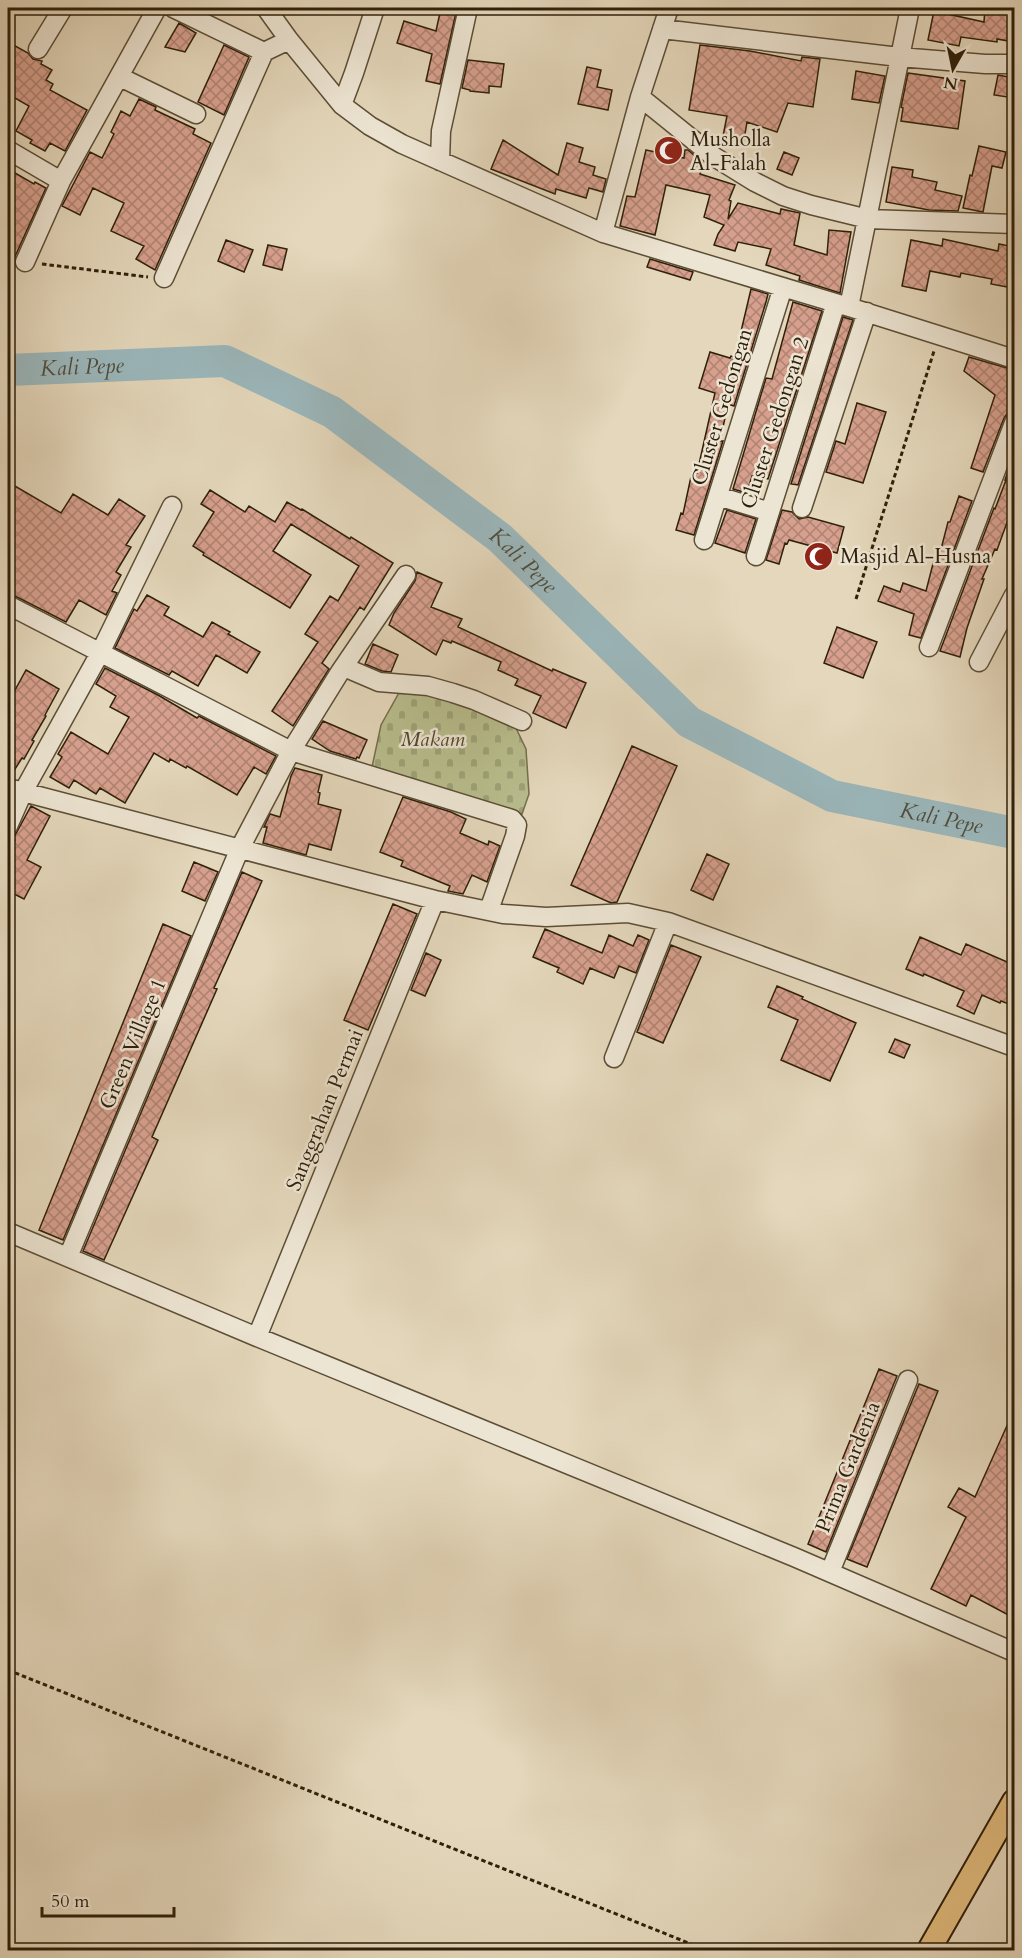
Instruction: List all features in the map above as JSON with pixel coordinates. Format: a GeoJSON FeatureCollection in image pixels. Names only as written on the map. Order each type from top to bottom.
{"type":"FeatureCollection","features":[{"type":"Feature","properties":{"kind":"main road"},"geometry":{"type":"LineString","coordinates":[[929,1950],[1014,1801]]}},
{"type":"Feature","properties":{"kind":"street"},"geometry":{"type":"LineString","coordinates":[[38,49],[63,8]]}},
{"type":"Feature","properties":{"kind":"street"},"geometry":{"type":"LineString","coordinates":[[25,262],[61,181],[158,8]]}},
{"type":"Feature","properties":{"kind":"street"},"geometry":{"type":"LineString","coordinates":[[173,8],[264,52]]}},
{"type":"Feature","properties":{"kind":"street"},"geometry":{"type":"LineString","coordinates":[[266,8],[342,105],[370,126],[440,161],[603,233],[867,312],[1014,359]]}},
{"type":"Feature","properties":{"kind":"street"},"geometry":{"type":"LineString","coordinates":[[440,161],[441,131],[468,8]]}},
{"type":"Feature","properties":{"kind":"street"},"geometry":{"type":"LineString","coordinates":[[603,233],[640,97],[669,8]]}},
{"type":"Feature","properties":{"kind":"street","name":"Cluster Gedongan 2"},"geometry":{"type":"LineString","coordinates":[[756,556],[842,305],[868,219],[909,8]]}},
{"type":"Feature","properties":{"kind":"street"},"geometry":{"type":"LineString","coordinates":[[342,105],[354,73],[370,10]]}},
{"type":"Feature","properties":{"kind":"street"},"geometry":{"type":"LineString","coordinates":[[662,29],[899,57],[1014,64]]}},
{"type":"Feature","properties":{"kind":"street"},"geometry":{"type":"LineString","coordinates":[[164,278],[264,52],[289,40]]}},
{"type":"Feature","properties":{"kind":"street"},"geometry":{"type":"LineString","coordinates":[[120,77],[196,114]]}},
{"type":"Feature","properties":{"kind":"street"},"geometry":{"type":"LineString","coordinates":[[640,97],[713,156],[783,196],[868,219],[1014,224]]}},
{"type":"Feature","properties":{"kind":"street"},"geometry":{"type":"LineString","coordinates":[[8,150],[61,181]]}},
{"type":"Feature","properties":{"kind":"street","name":"Cluster Gedongan"},"geometry":{"type":"LineString","coordinates":[[704,540],[783,287]]}},
{"type":"Feature","properties":{"kind":"street"},"geometry":{"type":"LineString","coordinates":[[802,508],[867,312]]}},
{"type":"Feature","properties":{"kind":"street"},"geometry":{"type":"LineString","coordinates":[[929,647],[1014,423]]}},
{"type":"Feature","properties":{"kind":"street"},"geometry":{"type":"LineString","coordinates":[[718,496],[770,512]]}},
{"type":"Feature","properties":{"kind":"street"},"geometry":{"type":"LineString","coordinates":[[8,826],[15,790],[100,653],[172,506]]}},
{"type":"Feature","properties":{"kind":"street","name":"Green Village 1"},"geometry":{"type":"LineString","coordinates":[[68,1257],[240,848],[291,751],[406,575]]}},
{"type":"Feature","properties":{"kind":"street"},"geometry":{"type":"LineString","coordinates":[[979,662],[1014,595]]}},
{"type":"Feature","properties":{"kind":"street"},"geometry":{"type":"LineString","coordinates":[[8,605],[291,751],[512,819],[517,825],[515,836],[489,910]]}},
{"type":"Feature","properties":{"kind":"street"},"geometry":{"type":"LineString","coordinates":[[344,667],[379,682],[429,686],[453,693],[522,721]]}},
{"type":"Feature","properties":{"kind":"street"},"geometry":{"type":"LineString","coordinates":[[15,790],[435,900],[503,914],[546,917],[628,913],[668,922],[1014,1047]]}},
{"type":"Feature","properties":{"kind":"street","name":"Sanggrahan Permai"},"geometry":{"type":"LineString","coordinates":[[257,1337],[435,900]]}},
{"type":"Feature","properties":{"kind":"street"},"geometry":{"type":"LineString","coordinates":[[614,1058],[668,922]]}},
{"type":"Feature","properties":{"kind":"street"},"geometry":{"type":"LineString","coordinates":[[8,1232],[257,1337],[830,1572],[1014,1652]]}},
{"type":"Feature","properties":{"kind":"street","name":"Prima Gardenia"},"geometry":{"type":"LineString","coordinates":[[830,1572],[908,1380]]}},
{"type":"Feature","properties":{"kind":"path"},"geometry":{"type":"LineString","coordinates":[[25,262],[164,278]]}},
{"type":"Feature","properties":{"kind":"path"},"geometry":{"type":"LineString","coordinates":[[856,599],[939,335]]}},
{"type":"Feature","properties":{"kind":"path"},"geometry":{"type":"LineString","coordinates":[[8,1670],[706,1950]]}},
{"type":"Feature","properties":{"kind":"green space","name":"Makam"},"geometry":{"type":"Polygon","coordinates":[[[424,690],[514,724],[526,749],[529,794],[522,814],[372,767],[381,725],[400,691],[424,690]]]}},
{"type":"Feature","properties":{"kind":"building"},"geometry":{"type":"Polygon","coordinates":[[[441,8],[457,8],[440,84],[426,81],[432,54],[397,43],[404,21],[436,31],[441,8]]]}},
{"type":"Feature","properties":{"kind":"building"},"geometry":{"type":"Polygon","coordinates":[[[985,8],[1014,8],[1014,42],[961,37],[959,46],[928,40],[934,11],[984,22],[985,8]]]}},
{"type":"Feature","properties":{"kind":"building"},"geometry":{"type":"Polygon","coordinates":[[[179,23],[196,33],[185,52],[165,47],[179,23]]]}},
{"type":"Feature","properties":{"kind":"building"},"geometry":{"type":"Polygon","coordinates":[[[8,42],[28,53],[33,59],[42,61],[41,64],[52,70],[46,80],[53,84],[50,90],[87,110],[65,151],[50,143],[45,151],[30,143],[32,140],[16,131],[29,106],[8,94],[8,42]]]}},
{"type":"Feature","properties":{"kind":"building"},"geometry":{"type":"Polygon","coordinates":[[[224,45],[249,57],[224,115],[198,102],[224,45]]]}},
{"type":"Feature","properties":{"kind":"building"},"geometry":{"type":"Polygon","coordinates":[[[700,45],[750,51],[801,61],[802,57],[820,59],[813,107],[788,103],[777,132],[747,122],[744,140],[723,136],[727,116],[689,110],[700,45]]]}},
{"type":"Feature","properties":{"kind":"building"},"geometry":{"type":"Polygon","coordinates":[[[468,60],[504,64],[501,87],[489,86],[489,93],[462,88],[468,60]]]}},
{"type":"Feature","properties":{"kind":"building"},"geometry":{"type":"Polygon","coordinates":[[[587,67],[601,70],[597,87],[612,90],[608,110],[578,104],[587,67]]]}},
{"type":"Feature","properties":{"kind":"building"},"geometry":{"type":"Polygon","coordinates":[[[856,71],[885,76],[879,103],[852,99],[856,71]]]}},
{"type":"Feature","properties":{"kind":"building"},"geometry":{"type":"Polygon","coordinates":[[[908,73],[965,81],[958,129],[901,121],[903,108],[901,107],[908,73]]]}},
{"type":"Feature","properties":{"kind":"building"},"geometry":{"type":"Polygon","coordinates":[[[998,75],[1014,78],[1014,98],[994,95],[998,75]]]}},
{"type":"Feature","properties":{"kind":"building"},"geometry":{"type":"Polygon","coordinates":[[[139,99],[156,107],[155,110],[195,129],[193,134],[211,143],[155,270],[136,259],[144,246],[111,231],[124,203],[93,188],[80,215],[62,206],[90,152],[102,158],[114,134],[111,132],[121,111],[130,116],[139,99]]]}},
{"type":"Feature","properties":{"kind":"building"},"geometry":{"type":"Polygon","coordinates":[[[503,140],[558,175],[567,143],[583,148],[579,162],[595,167],[593,175],[606,179],[603,192],[589,188],[586,198],[556,189],[555,194],[491,169],[503,140]]]}},
{"type":"Feature","properties":{"kind":"building"},"geometry":{"type":"Polygon","coordinates":[[[979,146],[1006,152],[1002,168],[992,166],[983,212],[963,208],[979,146]]]}},
{"type":"Feature","properties":{"kind":"building"},"geometry":{"type":"Polygon","coordinates":[[[646,150],[684,158],[685,150],[688,150],[703,163],[700,174],[735,185],[729,200],[731,201],[728,219],[738,203],[780,214],[781,209],[800,213],[794,245],[827,255],[829,230],[851,232],[840,293],[799,280],[800,276],[766,265],[771,249],[738,242],[735,251],[714,245],[724,225],[704,217],[710,195],[666,185],[655,235],[620,226],[627,196],[635,197],[646,150]]]}},
{"type":"Feature","properties":{"kind":"building"},"geometry":{"type":"Polygon","coordinates":[[[784,152],[799,158],[792,175],[777,169],[784,152]]]}},
{"type":"Feature","properties":{"kind":"building"},"geometry":{"type":"Polygon","coordinates":[[[892,167],[913,170],[912,177],[937,182],[935,190],[962,196],[958,211],[929,210],[886,202],[892,167]]]}},
{"type":"Feature","properties":{"kind":"building"},"geometry":{"type":"Polygon","coordinates":[[[8,169],[46,188],[8,272],[8,169]]]}},
{"type":"Feature","properties":{"kind":"building"},"geometry":{"type":"Polygon","coordinates":[[[943,239],[998,251],[999,244],[1014,247],[1013,288],[991,284],[992,279],[961,273],[960,277],[930,271],[926,291],[902,286],[911,240],[942,246],[943,239]]]}},
{"type":"Feature","properties":{"kind":"building"},"geometry":{"type":"Polygon","coordinates":[[[226,240],[253,250],[244,272],[218,261],[226,240]]]}},
{"type":"Feature","properties":{"kind":"building"},"geometry":{"type":"Polygon","coordinates":[[[268,245],[287,249],[282,270],[263,265],[268,245]]]}},
{"type":"Feature","properties":{"kind":"building"},"geometry":{"type":"Polygon","coordinates":[[[650,259],[693,272],[690,280],[647,267],[650,259]]]}},
{"type":"Feature","properties":{"kind":"building"},"geometry":{"type":"Polygon","coordinates":[[[751,289],[768,294],[734,406],[728,404],[720,441],[723,441],[694,535],[676,530],[681,513],[683,514],[692,472],[697,473],[715,393],[699,388],[710,352],[730,358],[735,357],[751,289]]]}},
{"type":"Feature","properties":{"kind":"building"},"geometry":{"type":"Polygon","coordinates":[[[793,302],[822,311],[768,479],[752,476],[747,493],[733,489],[766,378],[772,379],[793,302]]]}},
{"type":"Feature","properties":{"kind":"building"},"geometry":{"type":"Polygon","coordinates":[[[843,317],[853,320],[798,485],[791,484],[843,317]]]}},
{"type":"Feature","properties":{"kind":"building"},"geometry":{"type":"Polygon","coordinates":[[[969,357],[1014,370],[1014,412],[1007,414],[1004,418],[983,472],[971,468],[995,395],[964,371],[969,357]]]}},
{"type":"Feature","properties":{"kind":"building"},"geometry":{"type":"Polygon","coordinates":[[[857,403],[886,412],[863,483],[826,472],[836,441],[845,444],[857,403]]]}},
{"type":"Feature","properties":{"kind":"building"},"geometry":{"type":"Polygon","coordinates":[[[1014,453],[1014,508],[982,579],[984,579],[967,628],[960,657],[940,651],[1006,480],[1014,453]]]}},
{"type":"Feature","properties":{"kind":"building"},"geometry":{"type":"Polygon","coordinates":[[[8,482],[61,513],[73,494],[108,515],[119,499],[145,516],[126,545],[131,547],[116,572],[121,575],[112,591],[117,593],[106,615],[79,600],[66,622],[8,594],[8,482]]]}},
{"type":"Feature","properties":{"kind":"building"},"geometry":{"type":"Polygon","coordinates":[[[210,490],[245,512],[249,506],[275,522],[287,502],[393,563],[364,610],[360,607],[322,663],[329,669],[293,726],[272,711],[318,642],[305,634],[330,596],[338,601],[359,566],[291,524],[273,551],[311,575],[290,608],[203,555],[204,553],[193,546],[214,512],[201,504],[210,490]]]}},
{"type":"Feature","properties":{"kind":"building"},"geometry":{"type":"Polygon","coordinates":[[[959,496],[972,501],[921,638],[909,635],[914,614],[878,601],[884,586],[900,592],[903,583],[926,591],[935,556],[939,557],[948,522],[950,522],[959,496]]]}},
{"type":"Feature","properties":{"kind":"building"},"geometry":{"type":"Polygon","coordinates":[[[727,510],[756,519],[745,553],[715,543],[727,510]]]}},
{"type":"Feature","properties":{"kind":"building"},"geometry":{"type":"Polygon","coordinates":[[[782,510],[792,512],[799,519],[808,517],[844,527],[837,553],[789,540],[787,544],[785,543],[779,564],[766,560],[782,510]]]}},
{"type":"Feature","properties":{"kind":"building"},"geometry":{"type":"Polygon","coordinates":[[[417,572],[442,583],[431,607],[462,619],[458,627],[552,671],[553,669],[586,683],[566,728],[533,713],[541,696],[515,685],[518,679],[498,670],[501,662],[452,641],[451,643],[443,640],[436,655],[389,625],[394,613],[415,581],[417,572]]]}},
{"type":"Feature","properties":{"kind":"building"},"geometry":{"type":"Polygon","coordinates":[[[147,595],[169,607],[164,615],[203,637],[212,622],[260,652],[247,673],[216,655],[198,686],[172,671],[169,675],[115,648],[134,609],[137,611],[147,595]]]}},
{"type":"Feature","properties":{"kind":"building"},"geometry":{"type":"Polygon","coordinates":[[[837,627],[877,642],[863,678],[824,663],[837,627]]]}},
{"type":"Feature","properties":{"kind":"building"},"geometry":{"type":"Polygon","coordinates":[[[373,644],[398,655],[391,672],[365,664],[373,644]]]}},
{"type":"Feature","properties":{"kind":"building"},"geometry":{"type":"Polygon","coordinates":[[[105,668],[197,718],[199,716],[276,756],[266,774],[254,767],[237,795],[187,766],[186,768],[170,759],[169,762],[154,753],[125,803],[100,788],[96,794],[74,780],[69,788],[50,777],[62,757],[58,754],[71,732],[108,754],[129,717],[110,707],[116,696],[96,684],[105,668]]]}},
{"type":"Feature","properties":{"kind":"building"},"geometry":{"type":"Polygon","coordinates":[[[26,670],[59,689],[24,759],[22,758],[8,777],[8,703],[26,670]]]}},
{"type":"Feature","properties":{"kind":"building"},"geometry":{"type":"Polygon","coordinates":[[[323,721],[367,740],[359,758],[330,751],[312,739],[323,721]]]}},
{"type":"Feature","properties":{"kind":"building"},"geometry":{"type":"Polygon","coordinates":[[[632,746],[677,766],[617,902],[611,903],[571,885],[632,746]]]}},
{"type":"Feature","properties":{"kind":"building"},"geometry":{"type":"Polygon","coordinates":[[[295,768],[322,775],[318,804],[341,810],[331,850],[309,844],[306,855],[263,843],[267,827],[264,827],[270,814],[280,817],[295,768]]]}},
{"type":"Feature","properties":{"kind":"building"},"geometry":{"type":"Polygon","coordinates":[[[403,797],[466,819],[460,833],[488,845],[489,841],[500,846],[487,882],[472,875],[463,894],[448,891],[450,886],[401,866],[403,861],[380,852],[403,797]]]}},
{"type":"Feature","properties":{"kind":"building"},"geometry":{"type":"Polygon","coordinates":[[[31,806],[50,816],[27,860],[41,867],[24,899],[8,891],[8,855],[15,840],[13,839],[31,806]]]}},
{"type":"Feature","properties":{"kind":"building"},"geometry":{"type":"Polygon","coordinates":[[[707,854],[729,864],[713,900],[691,890],[707,854]]]}},
{"type":"Feature","properties":{"kind":"building"},"geometry":{"type":"Polygon","coordinates":[[[194,862],[218,872],[205,901],[182,891],[194,862]]]}},
{"type":"Feature","properties":{"kind":"building"},"geometry":{"type":"Polygon","coordinates":[[[242,872],[262,881],[214,988],[217,989],[152,1137],[158,1140],[104,1260],[83,1251],[242,872]]]}},
{"type":"Feature","properties":{"kind":"building"},"geometry":{"type":"Polygon","coordinates":[[[393,904],[417,914],[368,1030],[344,1020],[393,904]]]}},
{"type":"Feature","properties":{"kind":"building"},"geometry":{"type":"Polygon","coordinates":[[[163,924],[191,936],[63,1240],[39,1230],[163,924]]]}},
{"type":"Feature","properties":{"kind":"building"},"geometry":{"type":"Polygon","coordinates":[[[545,929],[602,953],[609,935],[633,946],[638,935],[649,940],[636,973],[619,966],[614,978],[590,968],[583,984],[557,972],[559,968],[533,957],[545,929]]]}},
{"type":"Feature","properties":{"kind":"building"},"geometry":{"type":"Polygon","coordinates":[[[920,937],[961,955],[966,944],[1014,965],[1014,1006],[982,995],[974,1014],[957,1006],[964,991],[906,969],[920,937]]]}},
{"type":"Feature","properties":{"kind":"building"},"geometry":{"type":"Polygon","coordinates":[[[671,945],[701,957],[663,1043],[637,1032],[671,945]]]}},
{"type":"Feature","properties":{"kind":"building"},"geometry":{"type":"Polygon","coordinates":[[[426,953],[441,960],[425,996],[411,990],[426,953]]]}},
{"type":"Feature","properties":{"kind":"building"},"geometry":{"type":"Polygon","coordinates":[[[777,986],[856,1023],[830,1081],[781,1060],[798,1020],[768,1007],[777,986]]]}},
{"type":"Feature","properties":{"kind":"building"},"geometry":{"type":"Polygon","coordinates":[[[895,1039],[910,1045],[904,1058],[889,1052],[895,1039]]]}},
{"type":"Feature","properties":{"kind":"building"},"geometry":{"type":"Polygon","coordinates":[[[879,1369],[897,1376],[826,1552],[808,1544],[879,1369]]]}},
{"type":"Feature","properties":{"kind":"building"},"geometry":{"type":"Polygon","coordinates":[[[919,1384],[938,1391],[867,1567],[847,1559],[919,1384]]]}},
{"type":"Feature","properties":{"kind":"building"},"geometry":{"type":"Polygon","coordinates":[[[1014,1410],[1014,1618],[971,1595],[966,1606],[931,1589],[966,1517],[948,1507],[959,1488],[975,1497],[1014,1410]]]}},
{"type":"Feature","properties":{"kind":"waterway","name":"Kali Pepe"},"geometry":{"type":"LineString","coordinates":[[8,370],[225,361],[332,412],[500,538],[689,722],[832,796],[1014,833]]}},
{"type":"Feature","properties":{"kind":"place","name":"Musholla Al-Falah"},"geometry":{"type":"Point","coordinates":[669,151]}},
{"type":"Feature","properties":{"kind":"place","name":"Masjid Al-Husna"},"geometry":{"type":"Point","coordinates":[819,556]}}]}
